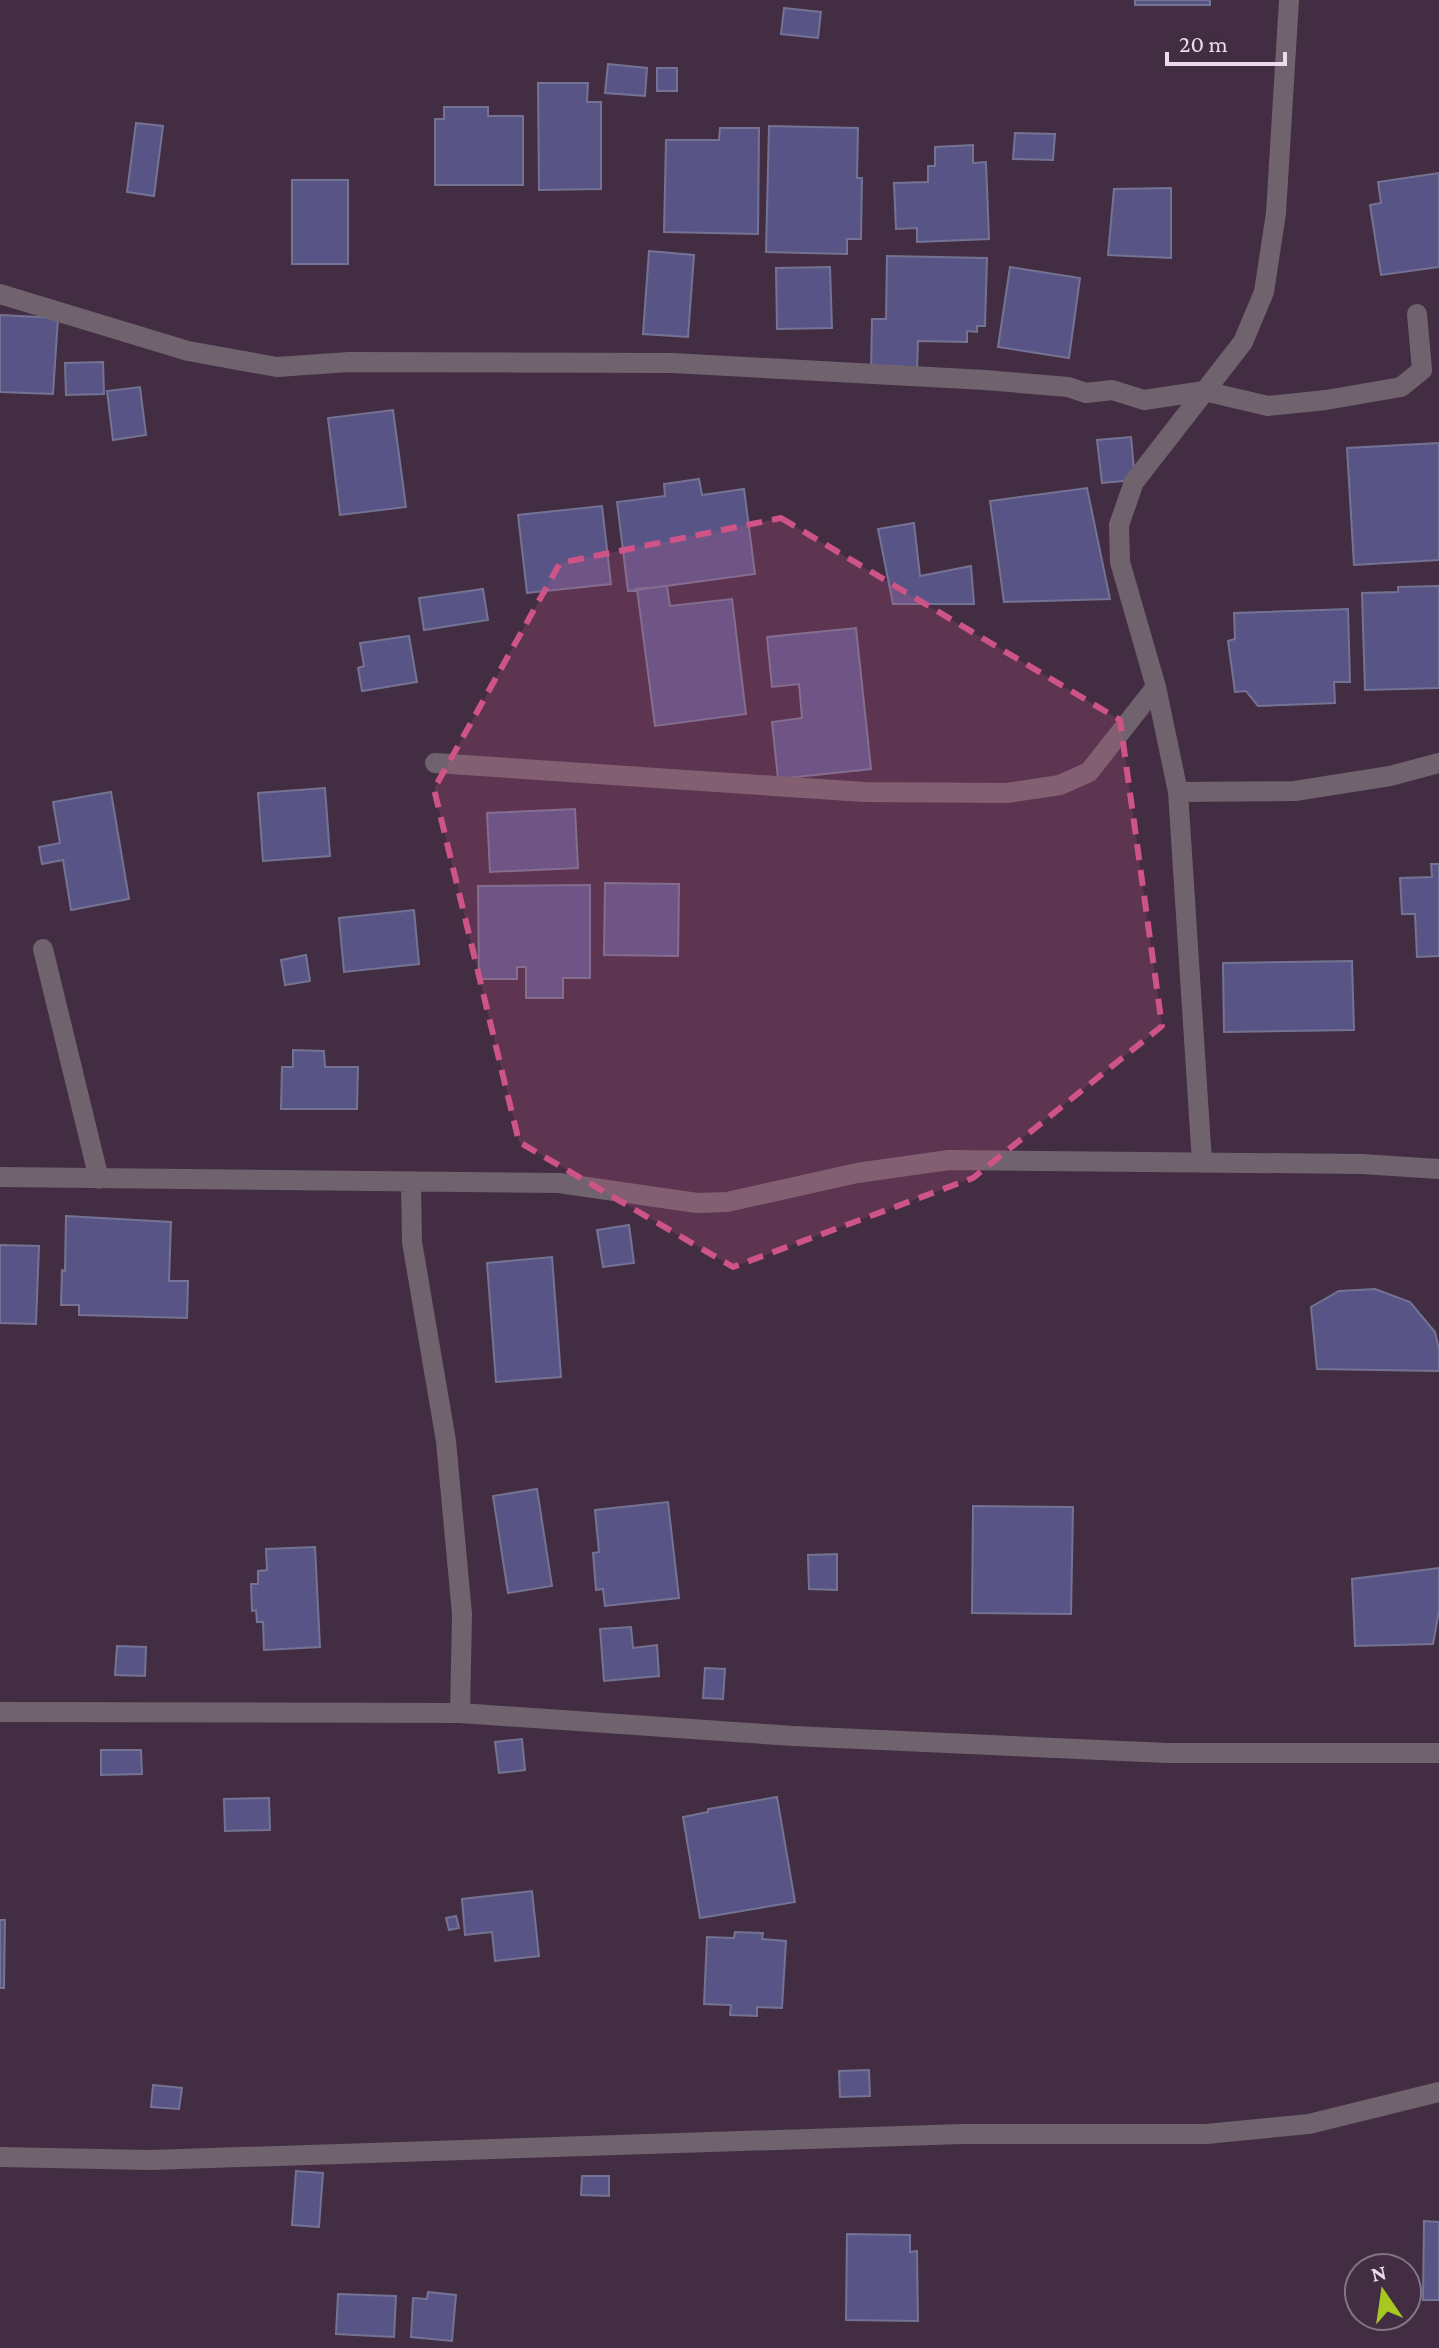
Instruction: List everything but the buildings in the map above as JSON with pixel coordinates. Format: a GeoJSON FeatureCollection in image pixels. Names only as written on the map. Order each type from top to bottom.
{"type":"FeatureCollection","features":[{"type":"Feature","properties":{"kind":"street"},"geometry":{"type":"LineString","coordinates":[[1202,1162],[1178,792],[1156,687],[1120,562],[1119,525],[1134,482],[1243,342],[1264,292],[1276,213],[1289,0]]}},
{"type":"Feature","properties":{"kind":"street"},"geometry":{"type":"LineString","coordinates":[[0,294],[188,351],[277,367],[349,362],[672,363],[999,381],[1068,387],[1086,393],[1112,390],[1144,400],[1204,391],[1268,406],[1401,387],[1422,370],[1417,314]]}},
{"type":"Feature","properties":{"kind":"street"},"geometry":{"type":"LineString","coordinates":[[435,763],[864,792],[1007,793],[1060,785],[1089,772],[1156,687]]}},
{"type":"Feature","properties":{"kind":"street"},"geometry":{"type":"LineString","coordinates":[[1178,792],[1295,791],[1390,776],[1439,763]]}},
{"type":"Feature","properties":{"kind":"street"},"geometry":{"type":"LineString","coordinates":[[43,949],[99,1179]]}},
{"type":"Feature","properties":{"kind":"street"},"geometry":{"type":"LineString","coordinates":[[0,1177],[559,1183],[697,1203],[727,1202],[857,1173],[949,1160],[1362,1164],[1439,1169]]}},
{"type":"Feature","properties":{"kind":"street"},"geometry":{"type":"LineString","coordinates":[[411,1183],[412,1242],[446,1441],[462,1614],[460,1713]]}},
{"type":"Feature","properties":{"kind":"street"},"geometry":{"type":"LineString","coordinates":[[0,1712],[460,1713],[793,1736],[1167,1753],[1439,1753]]}},
{"type":"Feature","properties":{"kind":"street"},"geometry":{"type":"LineString","coordinates":[[0,2157],[150,2160],[963,2134],[1206,2134],[1309,2124],[1439,2092]]}},
{"type":"Feature","properties":{"kind":"highlighted area"},"geometry":{"type":"Polygon","coordinates":[[[781,518],[1120,720],[1162,1026],[973,1178],[733,1267],[519,1142],[434,789],[560,563],[781,518]]]}}]}
